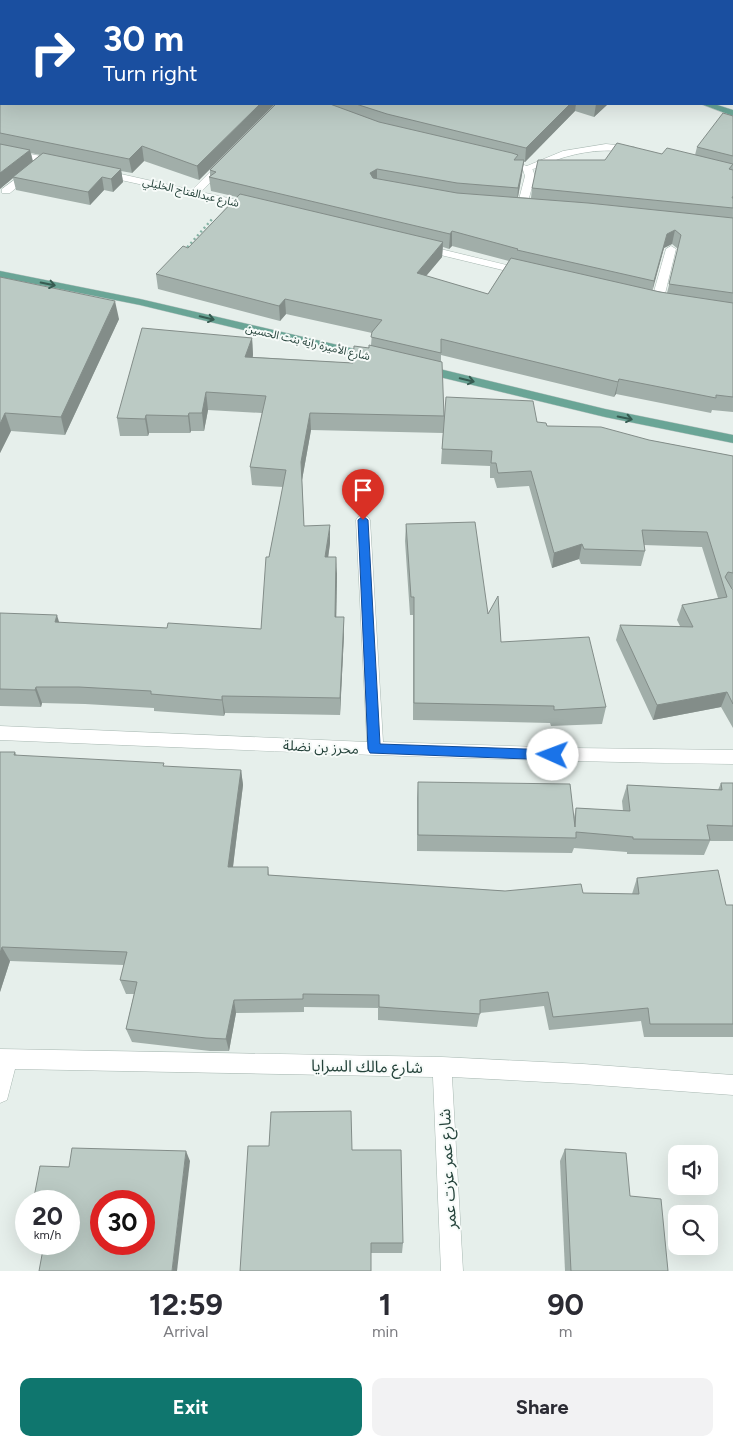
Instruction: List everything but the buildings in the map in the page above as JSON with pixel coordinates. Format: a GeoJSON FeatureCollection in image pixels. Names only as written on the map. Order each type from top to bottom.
{"type":"FeatureCollection","features":[{"type":"Feature","properties":{"kind":"main road"},"geometry":{"type":"LineString","coordinates":[[709,105],[733,113]]}},
{"type":"Feature","properties":{"kind":"main road","name":"شارع الأميرة راية بنت الحسين"},"geometry":{"type":"LineString","coordinates":[[0,274],[140,302],[380,359]]}},
{"type":"Feature","properties":{"kind":"main road"},"geometry":{"type":"LineString","coordinates":[[408,365],[605,413],[733,439]]}},
{"type":"Feature","properties":{"kind":"street"},"geometry":{"type":"LineString","coordinates":[[527,168],[557,152],[597,146],[621,147],[646,153]]}},
{"type":"Feature","properties":{"kind":"street"},"geometry":{"type":"LineString","coordinates":[[0,151],[70,165]]}},
{"type":"Feature","properties":{"kind":"street"},"geometry":{"type":"LineString","coordinates":[[195,192],[229,158]]}},
{"type":"Feature","properties":{"kind":"street"},"geometry":{"type":"LineString","coordinates":[[495,158],[527,168],[530,176],[522,207]]}},
{"type":"Feature","properties":{"kind":"street"},"geometry":{"type":"LineString","coordinates":[[6,191],[44,160]]}},
{"type":"Feature","properties":{"kind":"street","name":"شارع عبدالفتاح الخليلي"},"geometry":{"type":"LineString","coordinates":[[95,171],[195,192],[266,210]]}},
{"type":"Feature","properties":{"kind":"street"},"geometry":{"type":"LineString","coordinates":[[412,245],[533,274]]}},
{"type":"Feature","properties":{"kind":"street"},"geometry":{"type":"LineString","coordinates":[[657,302],[671,249]]}},
{"type":"Feature","properties":{"kind":"street"},"geometry":{"type":"LineString","coordinates":[[363,520],[374,749]]}},
{"type":"Feature","properties":{"kind":"street","name":"محرز بن نضلة"},"geometry":{"type":"LineString","coordinates":[[0,733],[374,749],[733,757]]}},
{"type":"Feature","properties":{"kind":"street"},"geometry":{"type":"LineString","coordinates":[[0,1093],[4,1059]]}},
{"type":"Feature","properties":{"kind":"street","name":"شارع مالك السرايا"},"geometry":{"type":"LineString","coordinates":[[4,1059],[442,1067],[583,1074],[733,1085]]}},
{"type":"Feature","properties":{"kind":"street","name":"شارع عمر عزت عمر"},"geometry":{"type":"LineString","coordinates":[[442,1067],[452,1271]]}},
{"type":"Feature","properties":{"kind":"path"},"geometry":{"type":"LineString","coordinates":[[184,252],[227,201]]}},
{"type":"Feature","properties":{"kind":"route"},"geometry":{"type":"LineString","coordinates":[[363,520],[374,749],[553,755]]}}]}
